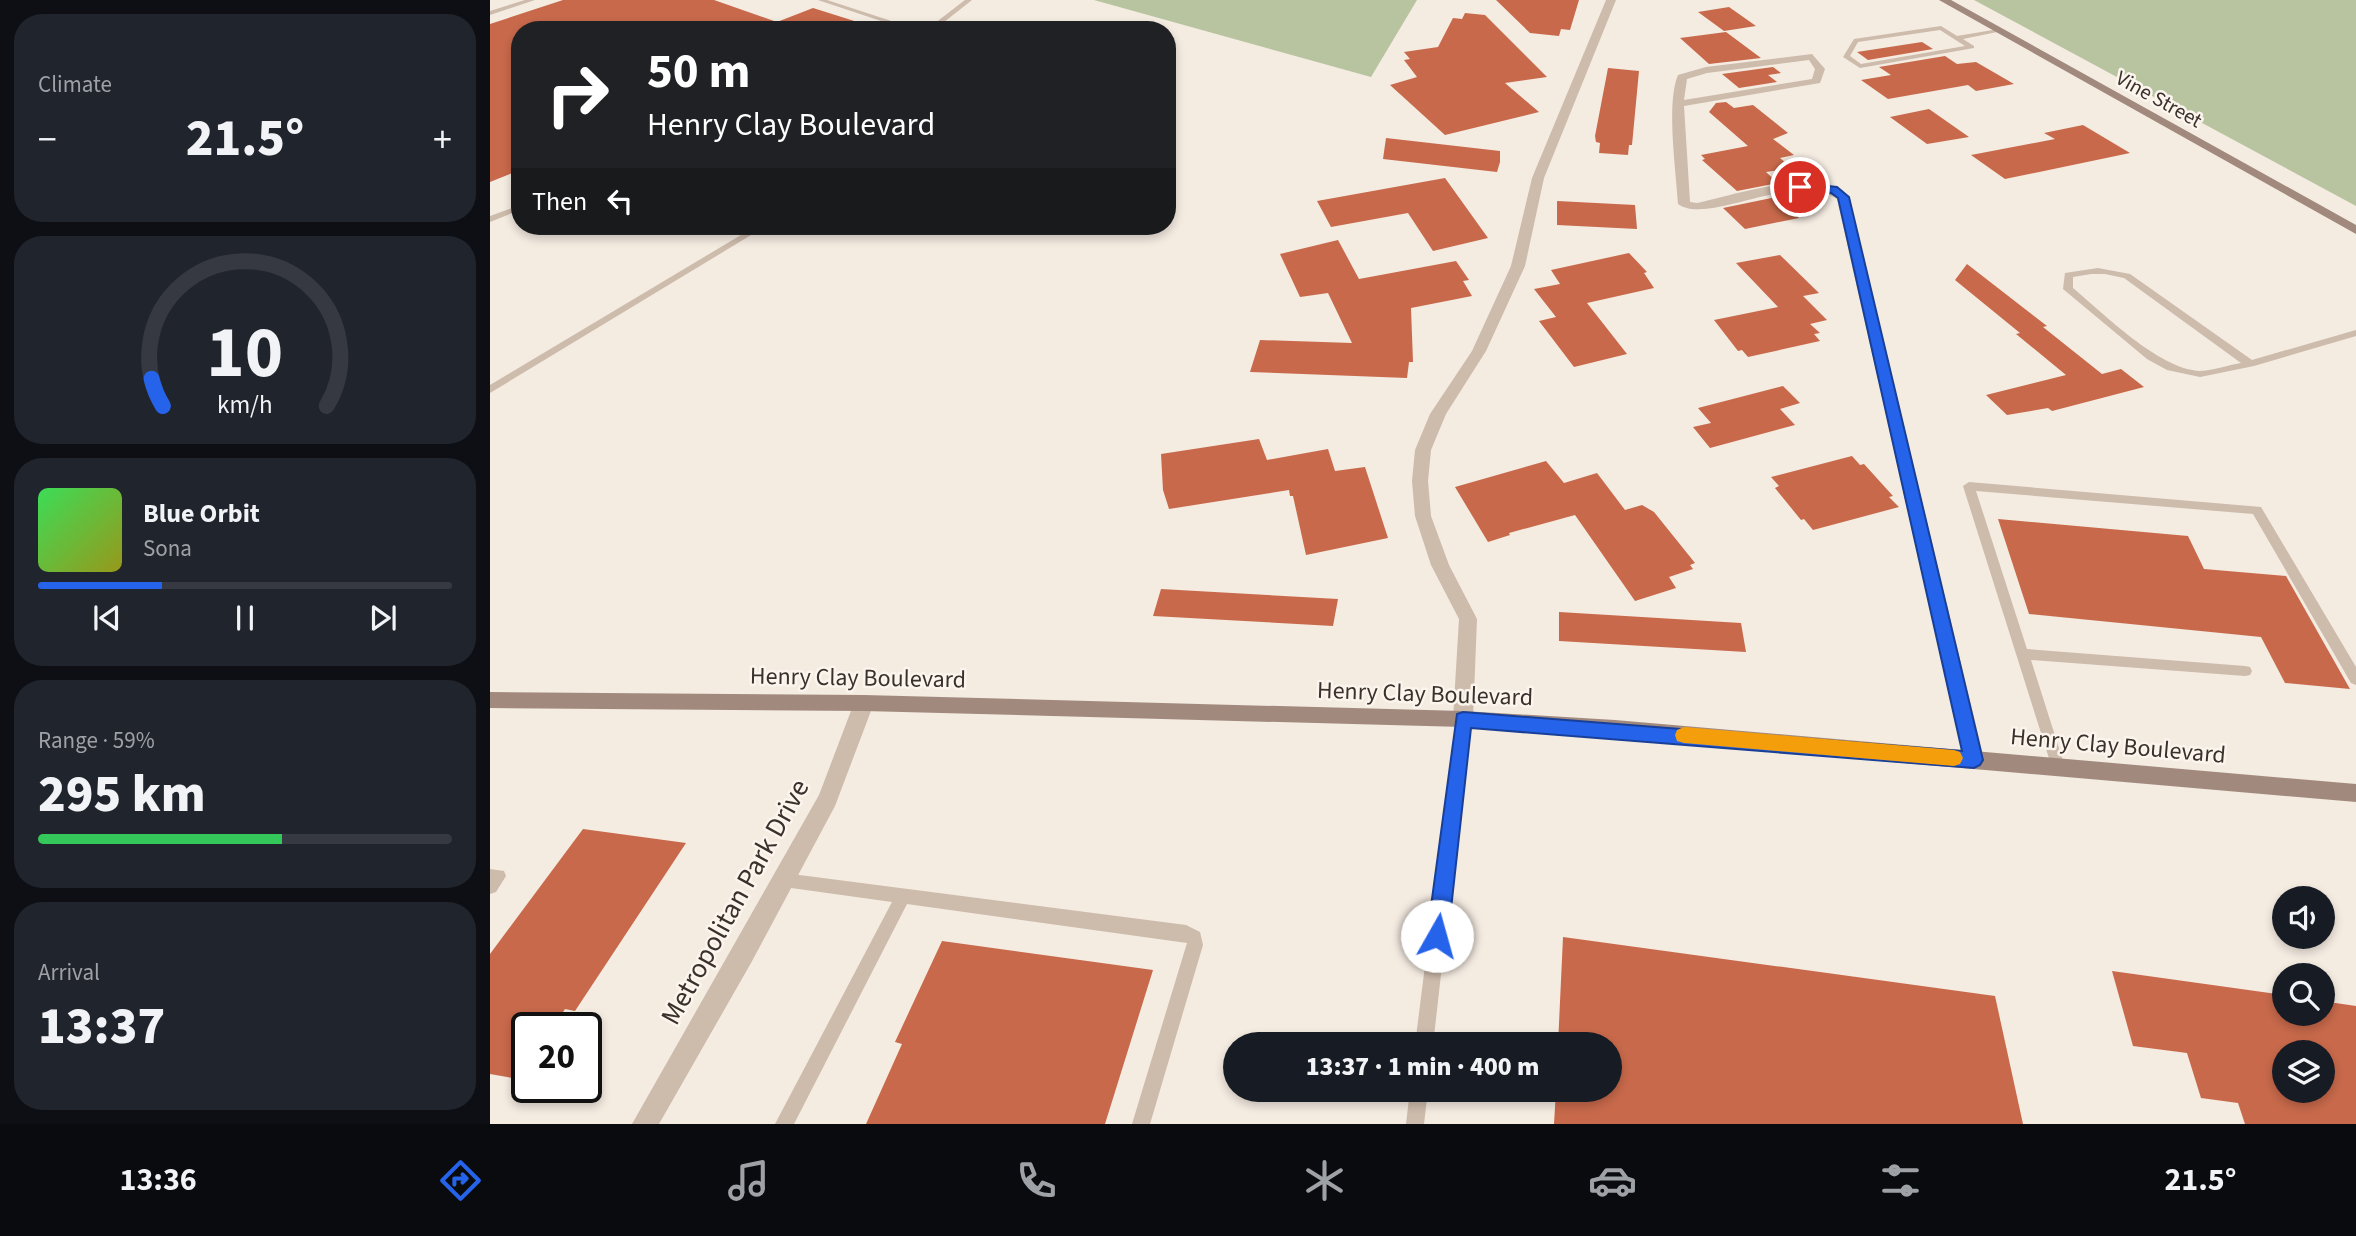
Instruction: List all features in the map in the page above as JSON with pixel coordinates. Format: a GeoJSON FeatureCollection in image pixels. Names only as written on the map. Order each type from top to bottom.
{"type":"FeatureCollection","features":[{"type":"Feature","properties":{"kind":"main road","name":"Vine Street"},"geometry":{"type":"LineString","coordinates":[[1944,0],[2356,230]]}},
{"type":"Feature","properties":{"kind":"main road","name":"Henry Clay Boulevard"},"geometry":{"type":"LineString","coordinates":[[490,700],[864,703],[1463,719],[2356,793]]}},
{"type":"Feature","properties":{"kind":"street"},"geometry":{"type":"LineString","coordinates":[[1463,719],[1468,619],[1440,565],[1423,516],[1420,481],[1423,450],[1438,414],[1479,352],[1518,266],[1538,178],[1611,0]]}},
{"type":"Feature","properties":{"kind":"street"},"geometry":{"type":"LineString","coordinates":[[1680,104],[1816,81],[1820,69],[1812,57],[1706,70],[1682,77],[1679,82],[1684,204],[1697,207],[1812,186],[1833,190],[1843,197],[1974,760]]}},
{"type":"Feature","properties":{"kind":"street","name":"Metropolitan Park Drive"},"geometry":{"type":"LineString","coordinates":[[645,1124],[828,799],[864,703]]}},
{"type":"Feature","properties":{"kind":"lane"},"geometry":{"type":"LineString","coordinates":[[490,13],[532,0]]}},
{"type":"Feature","properties":{"kind":"lane"},"geometry":{"type":"LineString","coordinates":[[821,0],[888,21]]}},
{"type":"Feature","properties":{"kind":"lane"},"geometry":{"type":"LineString","coordinates":[[941,21],[968,0]]}},
{"type":"Feature","properties":{"kind":"lane"},"geometry":{"type":"LineString","coordinates":[[1956,38],[1972,47],[1860,66],[1846,57],[1856,40],[1941,29],[1956,38],[1999,31]]}},
{"type":"Feature","properties":{"kind":"lane"},"geometry":{"type":"LineString","coordinates":[[490,219],[511,211]]}},
{"type":"Feature","properties":{"kind":"lane"},"geometry":{"type":"LineString","coordinates":[[490,390],[747,235]]}},
{"type":"Feature","properties":{"kind":"lane"},"geometry":{"type":"LineString","coordinates":[[2250,364],[2127,276],[2114,271],[2094,269],[2068,275],[2067,289],[2151,357],[2171,368],[2200,374],[2250,364],[2356,333]]}},
{"type":"Feature","properties":{"kind":"lane"},"geometry":{"type":"LineString","coordinates":[[2058,767],[1969,486],[2257,510],[2356,679]]}},
{"type":"Feature","properties":{"kind":"lane"},"geometry":{"type":"LineString","coordinates":[[2024,654],[2245,671]]}},
{"type":"Feature","properties":{"kind":"lane"},"geometry":{"type":"LineString","coordinates":[[1426,1032],[1463,719]]}},
{"type":"Feature","properties":{"kind":"lane"},"geometry":{"type":"LineString","coordinates":[[490,876],[498,876],[490,887]]}},
{"type":"Feature","properties":{"kind":"lane"},"geometry":{"type":"LineString","coordinates":[[784,880],[1186,933],[1194,938],[1195,945],[1141,1124]]}},
{"type":"Feature","properties":{"kind":"lane"},"geometry":{"type":"LineString","coordinates":[[784,1124],[903,895]]}},
{"type":"Feature","properties":{"kind":"lane"},"geometry":{"type":"LineString","coordinates":[[1415,1124],[1418,1102]]}},
{"type":"Feature","properties":{"kind":"green space"},"geometry":{"type":"Polygon","coordinates":[[[1094,0],[1417,0],[1371,77],[1094,0]]]}},
{"type":"Feature","properties":{"kind":"green space"},"geometry":{"type":"Polygon","coordinates":[[[1974,0],[2356,0],[2356,206],[1974,0]]]}},
{"type":"Feature","properties":{"kind":"building"},"geometry":{"type":"Polygon","coordinates":[[[563,0],[714,0],[774,21],[511,21],[511,174],[490,182],[490,24],[563,0]]]}},
{"type":"Feature","properties":{"kind":"building"},"geometry":{"type":"Polygon","coordinates":[[[1496,0],[1579,0],[1570,30],[1561,29],[1559,36],[1530,33],[1496,0]]]}},
{"type":"Feature","properties":{"kind":"building"},"geometry":{"type":"Polygon","coordinates":[[[1729,7],[1756,26],[1724,31],[1698,12],[1729,7]]]}},
{"type":"Feature","properties":{"kind":"building"},"geometry":{"type":"Polygon","coordinates":[[[813,8],[854,21],[780,21],[813,8]]]}},
{"type":"Feature","properties":{"kind":"building"},"geometry":{"type":"Polygon","coordinates":[[[1465,13],[1485,15],[1547,77],[1505,83],[1539,112],[1445,135],[1390,85],[1417,77],[1404,60],[1410,59],[1404,52],[1438,47],[1453,18],[1462,19],[1465,13]]]}},
{"type":"Feature","properties":{"kind":"building"},"geometry":{"type":"Polygon","coordinates":[[[1726,32],[1761,58],[1709,64],[1680,38],[1726,32]]]}},
{"type":"Feature","properties":{"kind":"building"},"geometry":{"type":"Polygon","coordinates":[[[1922,42],[1933,49],[1868,60],[1857,52],[1922,42]]]}},
{"type":"Feature","properties":{"kind":"building"},"geometry":{"type":"Polygon","coordinates":[[[1945,56],[1957,64],[1976,62],[2014,84],[1976,91],[1968,85],[1888,99],[1861,80],[1891,75],[1879,67],[1945,56]]]}},
{"type":"Feature","properties":{"kind":"building"},"geometry":{"type":"Polygon","coordinates":[[[1773,67],[1781,73],[1768,75],[1777,82],[1739,88],[1722,74],[1773,67]]]}},
{"type":"Feature","properties":{"kind":"building"},"geometry":{"type":"Polygon","coordinates":[[[1608,68],[1639,71],[1632,145],[1629,145],[1628,155],[1599,153],[1600,143],[1596,142],[1608,68]]]}},
{"type":"Feature","properties":{"kind":"building"},"geometry":{"type":"Polygon","coordinates":[[[1726,102],[1734,108],[1753,105],[1788,133],[1773,139],[1794,155],[1780,158],[1786,163],[1782,164],[1787,169],[1766,172],[1778,183],[1737,191],[1702,160],[1705,159],[1701,155],[1748,146],[1709,112],[1716,103],[1726,102]]]}},
{"type":"Feature","properties":{"kind":"building"},"geometry":{"type":"Polygon","coordinates":[[[1929,109],[1969,137],[1927,144],[1890,117],[1929,109]]]}},
{"type":"Feature","properties":{"kind":"building"},"geometry":{"type":"Polygon","coordinates":[[[2083,125],[2130,153],[2005,179],[1971,155],[2055,139],[2044,133],[2083,125]]]}},
{"type":"Feature","properties":{"kind":"building"},"geometry":{"type":"Polygon","coordinates":[[[1386,138],[1500,151],[1500,162],[1497,172],[1383,159],[1386,138]]]}},
{"type":"Feature","properties":{"kind":"building"},"geometry":{"type":"Polygon","coordinates":[[[1445,178],[1488,238],[1433,251],[1408,213],[1331,227],[1317,201],[1445,178]]]}},
{"type":"Feature","properties":{"kind":"building"},"geometry":{"type":"Polygon","coordinates":[[[1791,194],[1803,205],[1787,208],[1799,218],[1745,229],[1723,208],[1791,194]]]}},
{"type":"Feature","properties":{"kind":"building"},"geometry":{"type":"Polygon","coordinates":[[[1557,201],[1635,205],[1637,229],[1557,225],[1557,201]]]}},
{"type":"Feature","properties":{"kind":"building"},"geometry":{"type":"Polygon","coordinates":[[[1338,240],[1359,279],[1456,261],[1469,280],[1463,281],[1472,296],[1411,308],[1413,362],[1409,362],[1407,378],[1250,372],[1260,340],[1352,343],[1328,293],[1300,297],[1280,254],[1338,240]]]}},
{"type":"Feature","properties":{"kind":"building"},"geometry":{"type":"Polygon","coordinates":[[[1629,253],[1647,272],[1644,273],[1654,288],[1587,303],[1627,354],[1574,367],[1539,321],[1556,317],[1534,289],[1560,284],[1551,270],[1629,253]]]}},
{"type":"Feature","properties":{"kind":"building"},"geometry":{"type":"Polygon","coordinates":[[[1780,255],[1819,293],[1803,296],[1827,320],[1810,324],[1820,333],[1814,334],[1820,341],[1748,357],[1742,350],[1738,351],[1714,320],[1778,307],[1736,263],[1780,255]]]}},
{"type":"Feature","properties":{"kind":"building"},"geometry":{"type":"Polygon","coordinates":[[[1967,264],[2047,326],[2043,327],[2102,374],[2121,369],[2144,387],[2052,411],[2048,408],[2007,415],[1986,395],[2066,375],[1955,280],[1967,264]]]}},
{"type":"Feature","properties":{"kind":"building"},"geometry":{"type":"Polygon","coordinates":[[[1783,386],[1800,403],[1780,409],[1795,425],[1710,448],[1693,427],[1711,423],[1698,408],[1783,386]]]}},
{"type":"Feature","properties":{"kind":"building"},"geometry":{"type":"Polygon","coordinates":[[[1259,439],[1267,460],[1328,449],[1335,471],[1365,467],[1388,538],[1306,555],[1293,496],[1290,496],[1289,490],[1169,509],[1163,490],[1161,454],[1259,439]]]}},
{"type":"Feature","properties":{"kind":"building"},"geometry":{"type":"Polygon","coordinates":[[[1852,456],[1860,465],[1864,464],[1893,496],[1889,497],[1899,507],[1813,530],[1804,519],[1801,520],[1775,488],[1779,486],[1771,477],[1852,456]]]}},
{"type":"Feature","properties":{"kind":"building"},"geometry":{"type":"Polygon","coordinates":[[[1546,461],[1564,483],[1597,473],[1625,510],[1642,505],[1654,512],[1695,563],[1690,565],[1693,569],[1669,577],[1676,588],[1635,601],[1575,515],[1509,533],[1510,535],[1488,542],[1455,487],[1546,461]]]}},
{"type":"Feature","properties":{"kind":"building"},"geometry":{"type":"Polygon","coordinates":[[[1998,519],[2188,536],[2204,569],[2286,576],[2350,689],[2285,683],[2261,637],[2029,614],[1998,519]]]}},
{"type":"Feature","properties":{"kind":"building"},"geometry":{"type":"Polygon","coordinates":[[[1161,589],[1338,599],[1333,626],[1153,616],[1161,589]]]}},
{"type":"Feature","properties":{"kind":"building"},"geometry":{"type":"Polygon","coordinates":[[[1559,612],[1741,623],[1746,652],[1559,641],[1559,612]]]}},
{"type":"Feature","properties":{"kind":"building"},"geometry":{"type":"Polygon","coordinates":[[[583,829],[686,843],[575,1011],[565,1009],[563,1012],[511,1012],[511,1078],[490,1074],[490,954],[583,829]]]}},
{"type":"Feature","properties":{"kind":"building"},"geometry":{"type":"Polygon","coordinates":[[[1563,937],[1995,996],[2023,1124],[1554,1124],[1555,1102],[1622,1102],[1622,1032],[1559,1032],[1563,937]]]}},
{"type":"Feature","properties":{"kind":"building"},"geometry":{"type":"Polygon","coordinates":[[[942,941],[1153,970],[1105,1124],[866,1124],[902,1044],[895,1042],[942,941]]]}},
{"type":"Feature","properties":{"kind":"building"},"geometry":{"type":"Polygon","coordinates":[[[2112,971],[2272,993],[2272,1026],[2335,1026],[2335,1003],[2356,1006],[2356,1124],[2245,1124],[2238,1103],[2201,1098],[2187,1053],[2133,1046],[2112,971]]]}},
{"type":"Feature","properties":{"kind":"slow traffic"},"geometry":{"type":"LineString","coordinates":[[1684,735],[1954,758]]}},
{"type":"Feature","properties":{"kind":"route"},"geometry":{"type":"LineString","coordinates":[[1437,936],[1463,719],[1615,729],[1974,760],[1843,197],[1833,190],[1800,187]]}}]}
